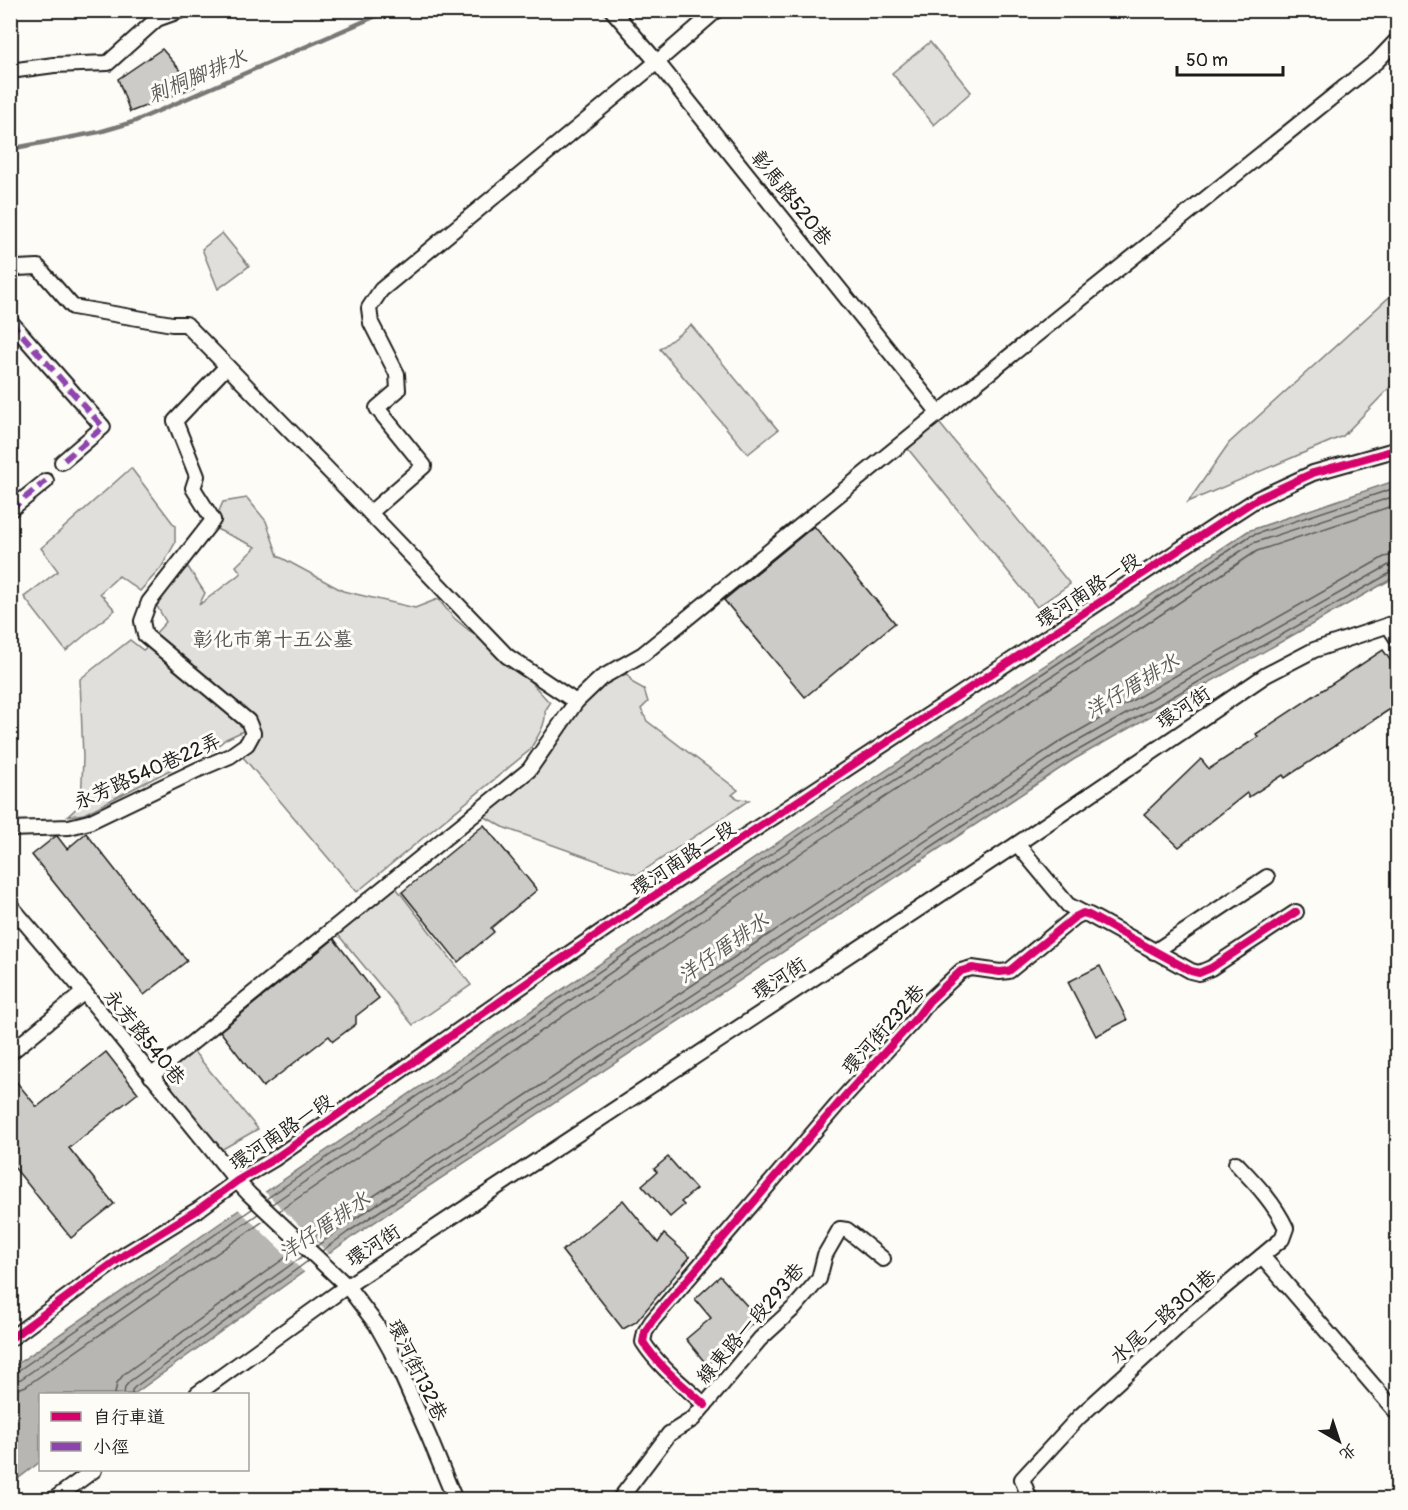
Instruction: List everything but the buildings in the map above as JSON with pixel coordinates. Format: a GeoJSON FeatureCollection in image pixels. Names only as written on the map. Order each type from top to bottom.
{"type":"FeatureCollection","features":[{"type":"Feature","properties":{"kind":"street"},"geometry":{"type":"LineString","coordinates":[[10,71],[54,65],[108,63],[158,20],[182,10]]}},
{"type":"Feature","properties":{"kind":"street","name":"彰馬路520巷"},"geometry":{"type":"LineString","coordinates":[[612,10],[657,62],[939,413]]}},
{"type":"Feature","properties":{"kind":"street"},"geometry":{"type":"LineString","coordinates":[[370,513],[424,466],[377,408],[398,390],[397,374],[371,323],[369,308],[381,290],[717,10]]}},
{"type":"Feature","properties":{"kind":"street"},"geometry":{"type":"LineString","coordinates":[[151,1076],[529,770],[576,702],[601,678],[643,654],[1377,61],[1398,39]]}},
{"type":"Feature","properties":{"kind":"street"},"geometry":{"type":"LineString","coordinates":[[10,273],[17,268],[38,267],[73,307],[172,324],[186,324],[507,656],[576,702]]}},
{"type":"Feature","properties":{"kind":"street"},"geometry":{"type":"LineString","coordinates":[[10,321],[103,427],[62,462]]}},
{"type":"Feature","properties":{"kind":"street","name":"永芳路540巷22弄"},"geometry":{"type":"LineString","coordinates":[[10,829],[69,827],[89,822],[230,756],[247,744],[253,733],[248,721],[145,635],[142,621],[149,602],[213,520],[193,488],[197,476],[176,421],[227,366]]}},
{"type":"Feature","properties":{"kind":"street","name":"環河南路一段"},"geometry":{"type":"LineString","coordinates":[[10,1339],[124,1255],[274,1159],[637,908],[1248,505],[1314,473],[1398,449]]}},
{"type":"Feature","properties":{"kind":"street"},"geometry":{"type":"LineString","coordinates":[[12,504],[46,481]]}},
{"type":"Feature","properties":{"kind":"street"},"geometry":{"type":"LineString","coordinates":[[1393,624],[1398,640]]}},
{"type":"Feature","properties":{"kind":"street","name":"環河街"},"geometry":{"type":"LineString","coordinates":[[200,1393],[347,1286],[1017,844],[1266,675],[1314,651],[1393,624]]}},
{"type":"Feature","properties":{"kind":"street"},"geometry":{"type":"LineString","coordinates":[[1017,844],[1068,905],[1198,973],[1211,968],[1296,912]]}},
{"type":"Feature","properties":{"kind":"street"},"geometry":{"type":"LineString","coordinates":[[1154,952],[1267,877]]}},
{"type":"Feature","properties":{"kind":"street","name":"永芳路540巷"},"geometry":{"type":"LineString","coordinates":[[10,905],[84,992],[237,1181],[328,1269]]}},
{"type":"Feature","properties":{"kind":"street","name":"環河街232巷"},"geometry":{"type":"LineString","coordinates":[[705,1405],[668,1372],[643,1341],[645,1332],[652,1321],[929,1001],[962,971],[972,968],[1008,971],[1083,913]]}},
{"type":"Feature","properties":{"kind":"street"},"geometry":{"type":"LineString","coordinates":[[10,1053],[84,992]]}},
{"type":"Feature","properties":{"kind":"street","name":"水尾一路301巷"},"geometry":{"type":"LineString","coordinates":[[1030,1500],[1022,1479],[1079,1417],[1191,1315],[1282,1239],[1286,1228],[1280,1215],[1269,1198],[1236,1163]]}},
{"type":"Feature","properties":{"kind":"street","name":"線東路一段293巷"},"geometry":{"type":"LineString","coordinates":[[619,1500],[669,1434],[693,1419],[760,1339],[795,1307],[819,1279],[825,1255],[840,1229],[847,1230],[883,1259]]}},
{"type":"Feature","properties":{"kind":"street"},"geometry":{"type":"LineString","coordinates":[[1262,1256],[1398,1414]]}},
{"type":"Feature","properties":{"kind":"street","name":"環河街132巷"},"geometry":{"type":"LineString","coordinates":[[328,1269],[347,1286],[376,1324],[391,1351],[454,1500]]}},
{"type":"Feature","properties":{"kind":"street"},"geometry":{"type":"LineString","coordinates":[[53,1500],[93,1471]]}},
{"type":"Feature","properties":{"kind":"green space"},"geometry":{"type":"Polygon","coordinates":[[[930,42],[971,92],[934,125],[892,73],[930,42]]]}},
{"type":"Feature","properties":{"kind":"green space"},"geometry":{"type":"Polygon","coordinates":[[[222,233],[249,266],[218,289],[202,249],[222,233]]]}},
{"type":"Feature","properties":{"kind":"green space"},"geometry":{"type":"Polygon","coordinates":[[[1397,290],[1397,380],[1343,436],[1188,502],[1229,443],[1397,290]]]}},
{"type":"Feature","properties":{"kind":"green space"},"geometry":{"type":"Polygon","coordinates":[[[691,325],[778,430],[748,454],[660,349],[691,325]]]}},
{"type":"Feature","properties":{"kind":"green space"},"geometry":{"type":"Polygon","coordinates":[[[936,419],[1070,584],[1037,607],[904,444],[936,419]]]}},
{"type":"Feature","properties":{"kind":"green space"},"geometry":{"type":"Polygon","coordinates":[[[131,468],[175,526],[175,543],[161,568],[140,591],[119,576],[100,593],[115,610],[66,651],[24,597],[58,571],[41,548],[131,468]]]}},
{"type":"Feature","properties":{"kind":"green space","name":"彰化市第十五公墓"},"geometry":{"type":"Polygon","coordinates":[[[247,498],[266,521],[278,556],[343,591],[415,608],[438,599],[454,618],[529,680],[550,703],[545,711],[543,726],[530,750],[357,892],[237,750],[252,727],[226,739],[210,752],[199,755],[84,814],[68,816],[81,804],[83,758],[80,679],[130,640],[143,650],[156,640],[153,636],[166,622],[154,601],[159,591],[188,567],[205,593],[199,605],[241,573],[236,566],[256,547],[212,527],[223,502],[247,498]]]}},
{"type":"Feature","properties":{"kind":"green space"},"geometry":{"type":"Polygon","coordinates":[[[627,674],[633,683],[644,689],[648,702],[641,709],[647,721],[738,790],[732,795],[739,799],[749,800],[637,875],[505,828],[478,813],[520,776],[591,686],[627,674]]]}},
{"type":"Feature","properties":{"kind":"green space"},"geometry":{"type":"Polygon","coordinates":[[[394,885],[471,985],[413,1025],[335,931],[394,885]]]}},
{"type":"Feature","properties":{"kind":"green space"},"geometry":{"type":"Polygon","coordinates":[[[190,1047],[258,1129],[219,1151],[157,1076],[190,1047]]]}},
{"type":"Feature","properties":{"kind":"water","name":"洋仔厝排水"},"geometry":{"type":"Polygon","coordinates":[[[1397,480],[1397,576],[1073,760],[352,1237],[135,1393],[39,1393],[39,1463],[11,1484],[10,1369],[805,824],[1248,531],[1397,480]]]}},
{"type":"Feature","properties":{"kind":"pier"},"geometry":{"type":"Polygon","coordinates":[[[263,1190],[331,1256],[306,1274],[237,1208],[263,1190]]]}},
{"type":"Feature","properties":{"kind":"waterway","name":"刺桐腳排水"},"geometry":{"type":"LineString","coordinates":[[10,150],[99,132],[133,122],[390,10]]}},
{"type":"Feature","properties":{"kind":"marked path"},"geometry":{"type":"LineString","coordinates":[[10,321],[103,427],[62,462]]}},
{"type":"Feature","properties":{"kind":"marked path"},"geometry":{"type":"LineString","coordinates":[[10,510],[46,481]]}},
{"type":"Feature","properties":{"kind":"cycle path"},"geometry":{"type":"LineString","coordinates":[[10,1339],[124,1255],[274,1159],[646,901],[1257,499],[1313,473],[1398,449]]}},
{"type":"Feature","properties":{"kind":"cycle path"},"geometry":{"type":"LineString","coordinates":[[705,1405],[656,1360],[643,1342],[645,1332],[843,1098],[929,1001],[961,971],[972,968],[1009,971],[1083,913],[1191,971],[1199,973],[1211,968],[1296,912]]}}]}
